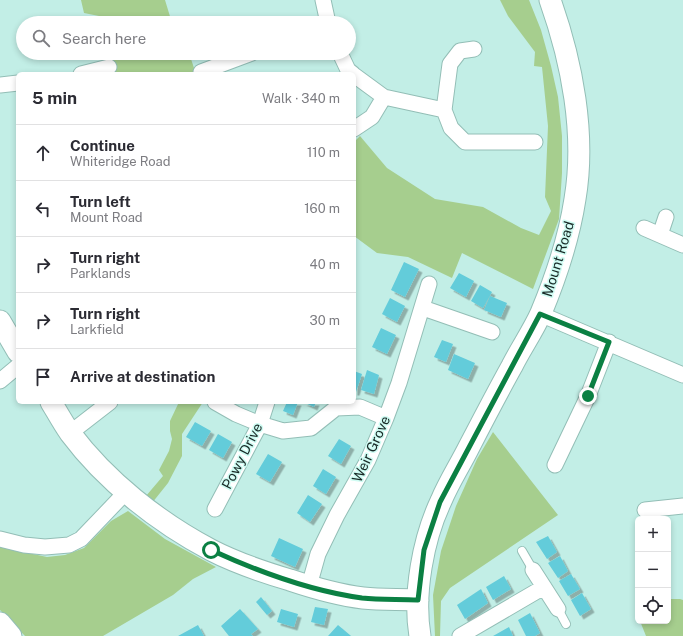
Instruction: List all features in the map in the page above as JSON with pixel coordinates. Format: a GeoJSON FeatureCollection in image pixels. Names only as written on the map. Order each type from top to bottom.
{"type":"FeatureCollection","features":[{"type":"Feature","properties":{"kind":"street"},"geometry":{"type":"LineString","coordinates":[[323,0],[326,16]]}},
{"type":"Feature","properties":{"kind":"street","name":"Mount Road"},"geometry":{"type":"LineString","coordinates":[[420,636],[418,600],[424,550],[440,502],[540,314],[565,243],[575,199],[579,154],[573,82],[550,0]]}},
{"type":"Feature","properties":{"kind":"street"},"geometry":{"type":"LineString","coordinates":[[464,46],[450,64],[444,110],[451,128],[465,142],[535,142]]}},
{"type":"Feature","properties":{"kind":"street"},"geometry":{"type":"LineString","coordinates":[[200,69],[229,60]]}},
{"type":"Feature","properties":{"kind":"street"},"geometry":{"type":"LineString","coordinates":[[343,60],[348,70],[351,72]]}},
{"type":"Feature","properties":{"kind":"street"},"geometry":{"type":"LineString","coordinates":[[89,72],[109,67]]}},
{"type":"Feature","properties":{"kind":"street"},"geometry":{"type":"LineString","coordinates":[[356,76],[384,97],[444,110]]}},
{"type":"Feature","properties":{"kind":"street"},"geometry":{"type":"LineString","coordinates":[[0,85],[16,84]]}},
{"type":"Feature","properties":{"kind":"street"},"geometry":{"type":"LineString","coordinates":[[356,128],[372,117],[384,97]]}},
{"type":"Feature","properties":{"kind":"street"},"geometry":{"type":"LineString","coordinates":[[660,235],[666,217]]}},
{"type":"Feature","properties":{"kind":"street"},"geometry":{"type":"LineString","coordinates":[[644,228],[683,245]]}},
{"type":"Feature","properties":{"kind":"street","name":"Weir Grove"},"geometry":{"type":"LineString","coordinates":[[309,586],[318,554],[337,515],[368,460],[386,418],[399,383],[423,308],[429,284]]}},
{"type":"Feature","properties":{"kind":"street"},"geometry":{"type":"LineString","coordinates":[[423,308],[492,332]]}},
{"type":"Feature","properties":{"kind":"street"},"geometry":{"type":"LineString","coordinates":[[540,314],[609,342],[683,375]]}},
{"type":"Feature","properties":{"kind":"street"},"geometry":{"type":"LineString","coordinates":[[0,322],[16,349]]}},
{"type":"Feature","properties":{"kind":"street"},"geometry":{"type":"LineString","coordinates":[[555,465],[588,396],[609,342]]}},
{"type":"Feature","properties":{"kind":"street"},"geometry":{"type":"LineString","coordinates":[[0,381],[16,368]]}},
{"type":"Feature","properties":{"kind":"street"},"geometry":{"type":"LineString","coordinates":[[52,404],[70,433],[102,470],[126,492],[173,526],[211,550],[264,573],[336,593],[363,598],[418,600]]}},
{"type":"Feature","properties":{"kind":"street"},"geometry":{"type":"LineString","coordinates":[[70,433],[107,404]]}},
{"type":"Feature","properties":{"kind":"street"},"geometry":{"type":"LineString","coordinates":[[218,404],[236,414],[260,424],[283,431],[311,428],[336,408],[360,407],[386,418]]}},
{"type":"Feature","properties":{"kind":"street","name":"Powy Drive"},"geometry":{"type":"LineString","coordinates":[[215,509],[260,424],[266,404]]}},
{"type":"Feature","properties":{"kind":"street"},"geometry":{"type":"LineString","coordinates":[[0,539],[24,545],[45,547],[69,545],[81,539],[126,492]]}},
{"type":"Feature","properties":{"kind":"street"},"geometry":{"type":"LineString","coordinates":[[645,510],[683,506]]}},
{"type":"Feature","properties":{"kind":"street"},"geometry":{"type":"LineString","coordinates":[[533,570],[558,609]]}},
{"type":"Feature","properties":{"kind":"street"},"geometry":{"type":"LineString","coordinates":[[460,636],[544,588]]}},
{"type":"Feature","properties":{"kind":"street"},"geometry":{"type":"LineString","coordinates":[[0,623],[11,636]]}},
{"type":"Feature","properties":{"kind":"lane"},"geometry":{"type":"LineString","coordinates":[[522,551],[533,570]]}},
{"type":"Feature","properties":{"kind":"lane"},"geometry":{"type":"LineString","coordinates":[[558,609],[566,624]]}},
{"type":"Feature","properties":{"kind":"green space"},"geometry":{"type":"Polygon","coordinates":[[[81,0],[165,0],[170,16],[99,16],[84,13],[81,0]]]}},
{"type":"Feature","properties":{"kind":"green space"},"geometry":{"type":"Polygon","coordinates":[[[500,0],[529,0],[541,30],[551,66],[558,97],[562,136],[562,173],[559,219],[533,289],[462,253],[452,278],[408,257],[377,253],[356,237],[356,140],[360,136],[387,168],[435,199],[483,207],[521,228],[539,235],[551,211],[545,197],[548,126],[542,67],[534,66],[535,52],[508,16],[500,0]]]}},
{"type":"Feature","properties":{"kind":"green space"},"geometry":{"type":"Polygon","coordinates":[[[110,60],[191,60],[195,72],[113,72],[110,60]]]}},
{"type":"Feature","properties":{"kind":"green space"},"geometry":{"type":"Polygon","coordinates":[[[178,404],[202,404],[182,434],[182,456],[168,483],[148,508],[140,503],[163,476],[159,470],[169,451],[172,439],[170,421],[178,404]]]}},
{"type":"Feature","properties":{"kind":"green space"},"geometry":{"type":"Polygon","coordinates":[[[493,432],[558,515],[450,588],[441,601],[440,636],[435,636],[433,595],[441,551],[456,506],[477,459],[493,432]]]}},
{"type":"Feature","properties":{"kind":"green space"},"geometry":{"type":"Polygon","coordinates":[[[128,511],[165,539],[216,567],[193,579],[173,595],[103,636],[25,636],[0,610],[0,547],[47,557],[65,555],[84,548],[111,521],[128,511]]]}},
{"type":"Feature","properties":{"kind":"green space"},"geometry":{"type":"Polygon","coordinates":[[[671,599],[683,600],[683,636],[646,636],[641,624],[671,624],[671,599]]]}},
{"type":"Feature","properties":{"kind":"building"},"geometry":{"type":"Polygon","coordinates":[[[404,262],[419,269],[405,297],[391,290],[404,262]]]}},
{"type":"Feature","properties":{"kind":"building"},"geometry":{"type":"Polygon","coordinates":[[[459,273],[474,281],[466,297],[450,288],[459,273]]]}},
{"type":"Feature","properties":{"kind":"building"},"geometry":{"type":"Polygon","coordinates":[[[480,285],[492,292],[483,308],[471,301],[480,285]]]}},
{"type":"Feature","properties":{"kind":"building"},"geometry":{"type":"Polygon","coordinates":[[[490,296],[507,303],[501,317],[484,310],[490,296]]]}},
{"type":"Feature","properties":{"kind":"building"},"geometry":{"type":"Polygon","coordinates":[[[390,298],[405,306],[397,322],[382,314],[390,298]]]}},
{"type":"Feature","properties":{"kind":"building"},"geometry":{"type":"Polygon","coordinates":[[[381,328],[396,335],[387,354],[372,347],[381,328]]]}},
{"type":"Feature","properties":{"kind":"building"},"geometry":{"type":"Polygon","coordinates":[[[442,340],[453,344],[446,362],[434,357],[442,340]]]}},
{"type":"Feature","properties":{"kind":"building"},"geometry":{"type":"Polygon","coordinates":[[[454,354],[475,363],[468,379],[448,370],[454,354]]]}},
{"type":"Feature","properties":{"kind":"building"},"geometry":{"type":"Polygon","coordinates":[[[367,370],[379,375],[374,394],[361,390],[367,370]]]}},
{"type":"Feature","properties":{"kind":"building"},"geometry":{"type":"Polygon","coordinates":[[[356,372],[362,374],[356,392],[356,372]]]}},
{"type":"Feature","properties":{"kind":"building"},"geometry":{"type":"Polygon","coordinates":[[[286,404],[297,404],[293,415],[283,411],[286,404]]]}},
{"type":"Feature","properties":{"kind":"building"},"geometry":{"type":"Polygon","coordinates":[[[307,404],[315,404],[314,407],[307,404]]]}},
{"type":"Feature","properties":{"kind":"building"},"geometry":{"type":"Polygon","coordinates":[[[195,422],[211,431],[202,446],[186,437],[195,422]]]}},
{"type":"Feature","properties":{"kind":"building"},"geometry":{"type":"Polygon","coordinates":[[[218,434],[232,442],[223,458],[209,450],[218,434]]]}},
{"type":"Feature","properties":{"kind":"building"},"geometry":{"type":"Polygon","coordinates":[[[339,439],[351,446],[341,464],[328,456],[339,439]]]}},
{"type":"Feature","properties":{"kind":"building"},"geometry":{"type":"Polygon","coordinates":[[[268,454],[282,462],[270,482],[256,474],[268,454]]]}},
{"type":"Feature","properties":{"kind":"building"},"geometry":{"type":"Polygon","coordinates":[[[323,469],[336,477],[326,494],[313,486],[323,469]]]}},
{"type":"Feature","properties":{"kind":"building"},"geometry":{"type":"Polygon","coordinates":[[[308,495],[322,504],[310,522],[297,513],[308,495]]]}},
{"type":"Feature","properties":{"kind":"building"},"geometry":{"type":"Polygon","coordinates":[[[548,536],[557,552],[547,559],[536,542],[548,536]]]}},
{"type":"Feature","properties":{"kind":"building"},"geometry":{"type":"Polygon","coordinates":[[[279,538],[303,549],[295,567],[271,556],[279,538]]]}},
{"type":"Feature","properties":{"kind":"building"},"geometry":{"type":"Polygon","coordinates":[[[560,556],[568,571],[558,578],[548,563],[560,556]]]}},
{"type":"Feature","properties":{"kind":"building"},"geometry":{"type":"Polygon","coordinates":[[[571,574],[580,589],[568,596],[559,581],[571,574]]]}},
{"type":"Feature","properties":{"kind":"building"},"geometry":{"type":"Polygon","coordinates":[[[504,576],[511,589],[493,600],[486,587],[504,576]]]}},
{"type":"Feature","properties":{"kind":"building"},"geometry":{"type":"Polygon","coordinates":[[[481,589],[488,603],[465,619],[457,605],[481,589]]]}},
{"type":"Feature","properties":{"kind":"building"},"geometry":{"type":"Polygon","coordinates":[[[582,593],[591,609],[580,616],[571,600],[582,593]]]}},
{"type":"Feature","properties":{"kind":"building"},"geometry":{"type":"Polygon","coordinates":[[[261,597],[272,611],[267,615],[256,602],[261,597]]]}},
{"type":"Feature","properties":{"kind":"building"},"geometry":{"type":"Polygon","coordinates":[[[315,607],[328,609],[324,625],[311,622],[315,607]]]}},
{"type":"Feature","properties":{"kind":"building"},"geometry":{"type":"Polygon","coordinates":[[[240,609],[258,629],[251,634],[253,636],[229,636],[221,626],[240,609]]]}},
{"type":"Feature","properties":{"kind":"building"},"geometry":{"type":"Polygon","coordinates":[[[281,609],[298,614],[294,627],[277,622],[281,609]]]}},
{"type":"Feature","properties":{"kind":"building"},"geometry":{"type":"Polygon","coordinates":[[[530,613],[540,633],[535,636],[526,636],[518,620],[530,613]]]}},
{"type":"Feature","properties":{"kind":"building"},"geometry":{"type":"Polygon","coordinates":[[[198,625],[204,636],[178,636],[198,625]]]}},
{"type":"Feature","properties":{"kind":"building"},"geometry":{"type":"Polygon","coordinates":[[[338,625],[351,636],[328,636],[338,625]]]}},
{"type":"Feature","properties":{"kind":"building"},"geometry":{"type":"Polygon","coordinates":[[[509,627],[513,636],[493,636],[509,627]]]}},
{"type":"Feature","properties":{"kind":"route"},"geometry":{"type":"LineString","coordinates":[[211,550],[264,573],[336,593],[363,598],[418,600],[424,550],[440,502],[540,314],[609,342],[588,396]]}}]}
